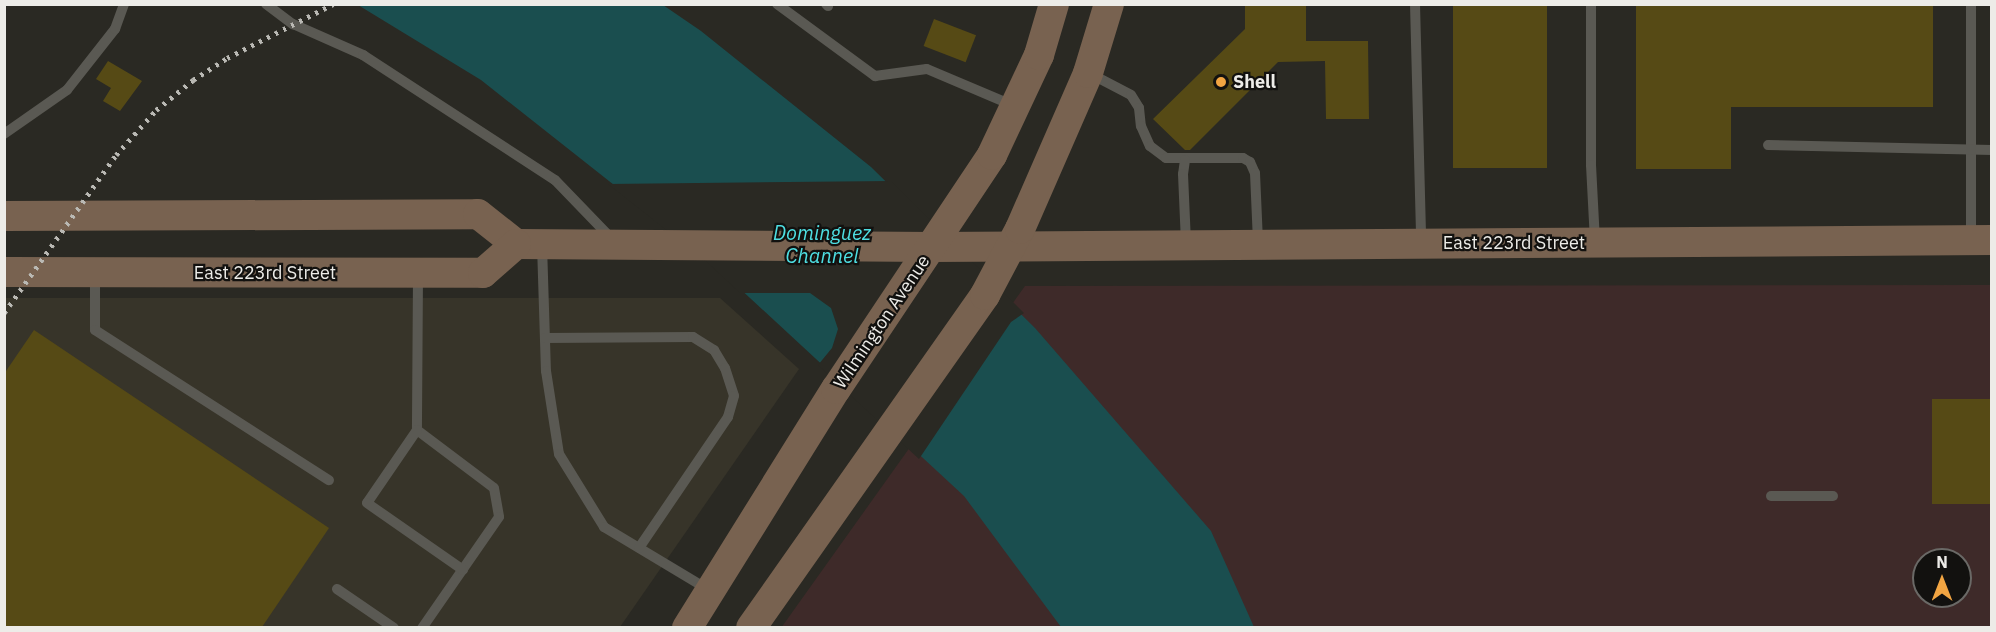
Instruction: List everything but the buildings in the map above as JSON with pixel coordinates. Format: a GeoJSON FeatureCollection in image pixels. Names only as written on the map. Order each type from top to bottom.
{"type":"FeatureCollection","features":[{"type":"Feature","properties":{"kind":"main road","name":"Wilmington Avenue"},"geometry":{"type":"LineString","coordinates":[[687,627],[836,389],[933,247],[992,155],[1039,55],[1054,4]]}},
{"type":"Feature","properties":{"kind":"main road"},"geometry":{"type":"LineString","coordinates":[[751,627],[1022,240],[1088,73],[1109,4]]}},
{"type":"Feature","properties":{"kind":"main road"},"geometry":{"type":"LineString","coordinates":[[4,216],[478,214],[529,244],[617,245]]}},
{"type":"Feature","properties":{"kind":"main road","name":"East 223rd Street"},"geometry":{"type":"LineString","coordinates":[[617,245],[933,247],[1022,240],[1186,245],[1981,240]]}},
{"type":"Feature","properties":{"kind":"main road","name":"East 223rd Street"},"geometry":{"type":"LineString","coordinates":[[4,272],[483,273],[529,244]]}},
{"type":"Feature","properties":{"kind":"lane"},"geometry":{"type":"LineString","coordinates":[[4,134],[67,90],[115,29],[124,4]]}},
{"type":"Feature","properties":{"kind":"lane"},"geometry":{"type":"LineString","coordinates":[[266,4],[293,24],[363,55],[555,180],[617,245]]}},
{"type":"Feature","properties":{"kind":"lane"},"geometry":{"type":"LineString","coordinates":[[777,4],[875,76],[927,69],[1015,106]]}},
{"type":"Feature","properties":{"kind":"lane"},"geometry":{"type":"LineString","coordinates":[[1415,4],[1421,244]]}},
{"type":"Feature","properties":{"kind":"lane"},"geometry":{"type":"LineString","coordinates":[[1591,4],[1591,165],[1595,243]]}},
{"type":"Feature","properties":{"kind":"lane"},"geometry":{"type":"LineString","coordinates":[[1971,4],[1971,150],[1981,240]]}},
{"type":"Feature","properties":{"kind":"lane"},"geometry":{"type":"LineString","coordinates":[[1088,73],[1131,95],[1139,108],[1141,126],[1150,146],[1166,158],[1185,160],[1242,158],[1250,162],[1255,173],[1258,244]]}},
{"type":"Feature","properties":{"kind":"lane"},"geometry":{"type":"LineString","coordinates":[[1768,145],[1992,150]]}},
{"type":"Feature","properties":{"kind":"lane"},"geometry":{"type":"LineString","coordinates":[[1185,160],[1183,174],[1186,245]]}},
{"type":"Feature","properties":{"kind":"lane"},"geometry":{"type":"LineString","coordinates":[[529,244],[559,454],[603,527],[710,591]]}},
{"type":"Feature","properties":{"kind":"lane"},"geometry":{"type":"LineString","coordinates":[[95,272],[95,330],[330,480]]}},
{"type":"Feature","properties":{"kind":"lane"},"geometry":{"type":"LineString","coordinates":[[418,273],[417,430],[367,503],[463,570]]}},
{"type":"Feature","properties":{"kind":"lane"},"geometry":{"type":"LineString","coordinates":[[544,338],[693,337],[714,350],[725,368],[734,396],[728,417],[639,548]]}},
{"type":"Feature","properties":{"kind":"lane"},"geometry":{"type":"LineString","coordinates":[[417,430],[494,488],[498,517],[422,627]]}},
{"type":"Feature","properties":{"kind":"lane"},"geometry":{"type":"LineString","coordinates":[[1771,496],[1833,496]]}},
{"type":"Feature","properties":{"kind":"lane"},"geometry":{"type":"LineString","coordinates":[[337,589],[394,627]]}},
{"type":"Feature","properties":{"kind":"shaded area"},"geometry":{"type":"Polygon","coordinates":[[[1991,285],[1991,627],[781,628],[1025,286],[1991,285]]]}},
{"type":"Feature","properties":{"kind":"shaded area"},"geometry":{"type":"Polygon","coordinates":[[[4,298],[720,298],[799,369],[620,627],[5,627],[4,298]]]}},
{"type":"Feature","properties":{"kind":"water","name":"Dominguez Channel"},"geometry":{"type":"Polygon","coordinates":[[[358,5],[663,5],[701,31],[871,167],[1035,328],[1211,531],[1254,627],[1061,627],[964,496],[709,260],[481,80],[358,5]]]}},
{"type":"Feature","properties":{"kind":"pier"},"geometry":{"type":"Polygon","coordinates":[[[891,181],[1024,313],[1011,322],[919,459],[818,365],[832,348],[838,329],[831,308],[810,293],[740,293],[707,262],[608,184],[891,181]]]}},
{"type":"Feature","properties":{"kind":"railway"},"geometry":{"type":"LineString","coordinates":[[4,313],[116,155],[156,110],[193,80],[227,58],[333,4]]}},
{"type":"Feature","properties":{"kind":"place","name":"Shell"},"geometry":{"type":"Point","coordinates":[1221,82]}}]}
